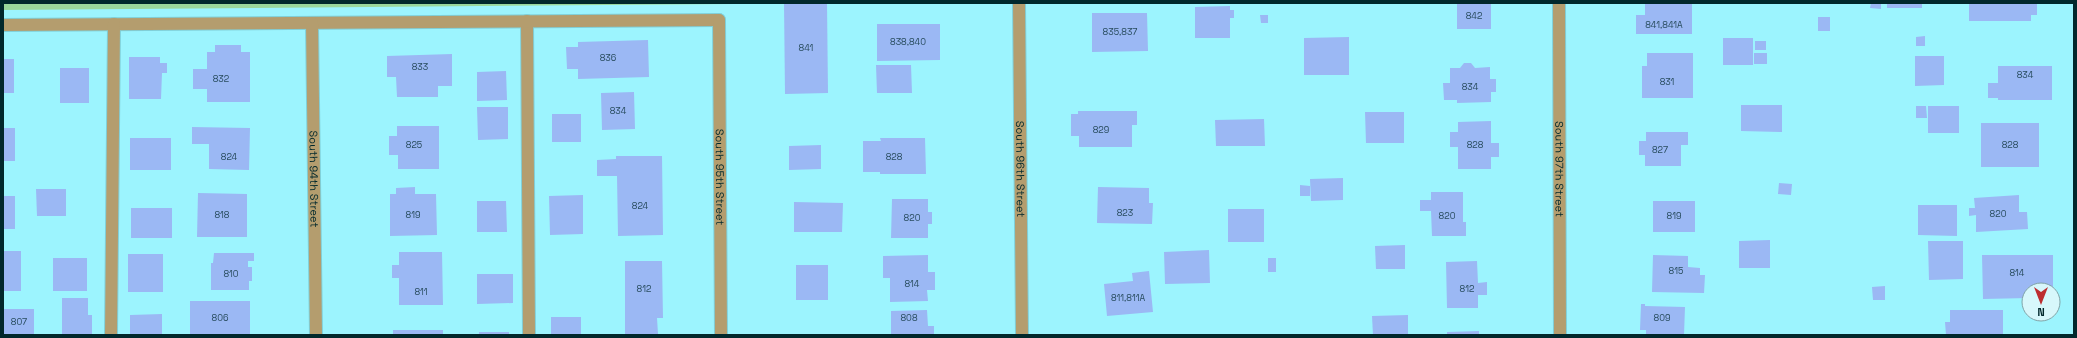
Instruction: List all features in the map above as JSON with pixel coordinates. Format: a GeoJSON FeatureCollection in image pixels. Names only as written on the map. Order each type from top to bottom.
{"type":"FeatureCollection","features":[{"type":"Feature","properties":{"kind":"street","name":"South 96th Street"},"geometry":{"type":"LineString","coordinates":[[1019,3],[1022,335]]}},
{"type":"Feature","properties":{"kind":"street","name":"South 97th Street"},"geometry":{"type":"LineString","coordinates":[[1559,3],[1560,335]]}},
{"type":"Feature","properties":{"kind":"street","name":"South 95th Street"},"geometry":{"type":"LineString","coordinates":[[527,21],[719,20],[721,335]]}},
{"type":"Feature","properties":{"kind":"street"},"geometry":{"type":"LineString","coordinates":[[3,25],[527,21],[529,335]]}},
{"type":"Feature","properties":{"kind":"street","name":"South 94th Street"},"geometry":{"type":"LineString","coordinates":[[312,23],[316,335]]}},
{"type":"Feature","properties":{"kind":"street"},"geometry":{"type":"LineString","coordinates":[[111,335],[114,24]]}},
{"type":"Feature","properties":{"kind":"green space"},"geometry":{"type":"Polygon","coordinates":[[[3,3],[736,3],[736,4],[3,10],[3,3]]]}},
{"type":"Feature","properties":{"kind":"building"},"geometry":{"type":"Polygon","coordinates":[[[784,3],[827,3],[828,93],[785,94],[784,3]]]}},
{"type":"Feature","properties":{"kind":"building"},"geometry":{"type":"Polygon","coordinates":[[[1457,3],[1491,3],[1491,29],[1457,29],[1457,3]]]}},
{"type":"Feature","properties":{"kind":"building"},"geometry":{"type":"Polygon","coordinates":[[[1645,3],[1692,3],[1692,34],[1636,34],[1636,15],[1645,15],[1645,3]]]}},
{"type":"Feature","properties":{"kind":"building"},"geometry":{"type":"Polygon","coordinates":[[[1871,3],[1881,3],[1881,9],[1870,8],[1871,3]]]}},
{"type":"Feature","properties":{"kind":"building"},"geometry":{"type":"Polygon","coordinates":[[[1887,3],[1922,3],[1922,8],[1887,8],[1887,3]]]}},
{"type":"Feature","properties":{"kind":"building"},"geometry":{"type":"Polygon","coordinates":[[[1969,3],[2037,3],[2037,15],[2031,15],[2031,21],[1969,21],[1969,3]]]}},
{"type":"Feature","properties":{"kind":"building"},"geometry":{"type":"Polygon","coordinates":[[[1230,6],[1230,10],[1234,10],[1234,18],[1230,18],[1230,38],[1195,38],[1195,7],[1230,6]]]}},
{"type":"Feature","properties":{"kind":"building"},"geometry":{"type":"Polygon","coordinates":[[[1092,13],[1147,13],[1148,51],[1092,52],[1092,13]]]}},
{"type":"Feature","properties":{"kind":"building"},"geometry":{"type":"Polygon","coordinates":[[[1260,15],[1268,15],[1268,23],[1261,23],[1260,15]]]}},
{"type":"Feature","properties":{"kind":"building"},"geometry":{"type":"Polygon","coordinates":[[[1818,17],[1830,17],[1830,31],[1818,31],[1818,17]]]}},
{"type":"Feature","properties":{"kind":"building"},"geometry":{"type":"Polygon","coordinates":[[[877,24],[940,24],[940,60],[877,61],[877,24]]]}},
{"type":"Feature","properties":{"kind":"building"},"geometry":{"type":"Polygon","coordinates":[[[1925,36],[1925,46],[1916,46],[1916,37],[1925,36]]]}},
{"type":"Feature","properties":{"kind":"building"},"geometry":{"type":"Polygon","coordinates":[[[1349,37],[1349,75],[1304,75],[1304,38],[1349,37]]]}},
{"type":"Feature","properties":{"kind":"building"},"geometry":{"type":"Polygon","coordinates":[[[1723,38],[1753,38],[1753,65],[1723,65],[1723,38]]]}},
{"type":"Feature","properties":{"kind":"building"},"geometry":{"type":"Polygon","coordinates":[[[648,40],[649,77],[578,79],[578,69],[567,69],[566,47],[578,47],[578,42],[648,40]]]}},
{"type":"Feature","properties":{"kind":"building"},"geometry":{"type":"Polygon","coordinates":[[[1755,41],[1766,41],[1766,50],[1755,50],[1755,41]]]}},
{"type":"Feature","properties":{"kind":"building"},"geometry":{"type":"Polygon","coordinates":[[[215,45],[241,45],[241,52],[250,52],[250,102],[207,102],[207,89],[193,89],[193,69],[207,69],[207,52],[215,52],[215,45]]]}},
{"type":"Feature","properties":{"kind":"building"},"geometry":{"type":"Polygon","coordinates":[[[1647,53],[1693,53],[1693,98],[1642,98],[1642,66],[1647,66],[1647,53]]]}},
{"type":"Feature","properties":{"kind":"building"},"geometry":{"type":"Polygon","coordinates":[[[1754,53],[1767,53],[1767,64],[1754,64],[1754,53]]]}},
{"type":"Feature","properties":{"kind":"building"},"geometry":{"type":"Polygon","coordinates":[[[452,54],[452,86],[438,86],[438,97],[397,97],[396,77],[387,77],[387,56],[452,54]]]}},
{"type":"Feature","properties":{"kind":"building"},"geometry":{"type":"Polygon","coordinates":[[[1915,56],[1944,56],[1944,85],[1915,86],[1915,56]]]}},
{"type":"Feature","properties":{"kind":"building"},"geometry":{"type":"Polygon","coordinates":[[[129,57],[160,57],[160,63],[167,63],[167,73],[162,73],[161,99],[129,99],[129,57]]]}},
{"type":"Feature","properties":{"kind":"building"},"geometry":{"type":"Polygon","coordinates":[[[3,59],[14,59],[14,93],[3,93],[3,59]]]}},
{"type":"Feature","properties":{"kind":"building"},"geometry":{"type":"Polygon","coordinates":[[[1464,63],[1471,63],[1475,68],[1490,67],[1490,79],[1496,79],[1496,92],[1491,92],[1491,102],[1457,103],[1457,100],[1444,100],[1443,83],[1450,83],[1450,68],[1460,68],[1464,63]]]}},
{"type":"Feature","properties":{"kind":"building"},"geometry":{"type":"Polygon","coordinates":[[[876,65],[911,65],[912,93],[877,93],[876,65]]]}},
{"type":"Feature","properties":{"kind":"building"},"geometry":{"type":"Polygon","coordinates":[[[1998,66],[2052,66],[2052,100],[1998,100],[1998,98],[1988,98],[1988,83],[1998,83],[1998,66]]]}},
{"type":"Feature","properties":{"kind":"building"},"geometry":{"type":"Polygon","coordinates":[[[60,68],[89,68],[89,103],[60,103],[60,68]]]}},
{"type":"Feature","properties":{"kind":"building"},"geometry":{"type":"Polygon","coordinates":[[[506,71],[507,100],[477,101],[477,72],[506,71]]]}},
{"type":"Feature","properties":{"kind":"building"},"geometry":{"type":"Polygon","coordinates":[[[634,92],[635,129],[602,130],[601,93],[634,92]]]}},
{"type":"Feature","properties":{"kind":"building"},"geometry":{"type":"Polygon","coordinates":[[[1741,105],[1782,105],[1782,132],[1741,131],[1741,105]]]}},
{"type":"Feature","properties":{"kind":"building"},"geometry":{"type":"Polygon","coordinates":[[[1916,106],[1926,106],[1927,118],[1916,118],[1916,106]]]}},
{"type":"Feature","properties":{"kind":"building"},"geometry":{"type":"Polygon","coordinates":[[[1928,106],[1959,106],[1959,133],[1928,133],[1928,106]]]}},
{"type":"Feature","properties":{"kind":"building"},"geometry":{"type":"Polygon","coordinates":[[[477,107],[508,107],[508,139],[478,140],[477,107]]]}},
{"type":"Feature","properties":{"kind":"building"},"geometry":{"type":"Polygon","coordinates":[[[1078,111],[1137,111],[1137,125],[1132,125],[1132,147],[1079,147],[1079,136],[1071,136],[1071,114],[1078,114],[1078,111]]]}},
{"type":"Feature","properties":{"kind":"building"},"geometry":{"type":"Polygon","coordinates":[[[1365,112],[1404,112],[1404,143],[1366,143],[1365,112]]]}},
{"type":"Feature","properties":{"kind":"building"},"geometry":{"type":"Polygon","coordinates":[[[552,114],[581,114],[581,142],[552,142],[552,114]]]}},
{"type":"Feature","properties":{"kind":"building"},"geometry":{"type":"Polygon","coordinates":[[[1264,119],[1265,146],[1216,146],[1215,120],[1264,119]]]}},
{"type":"Feature","properties":{"kind":"building"},"geometry":{"type":"Polygon","coordinates":[[[1491,121],[1491,143],[1499,143],[1499,157],[1491,157],[1491,169],[1458,169],[1458,147],[1450,147],[1450,132],[1458,132],[1458,122],[1491,121]]]}},
{"type":"Feature","properties":{"kind":"building"},"geometry":{"type":"Polygon","coordinates":[[[1981,123],[2039,123],[2039,167],[1981,167],[1981,123]]]}},
{"type":"Feature","properties":{"kind":"building"},"geometry":{"type":"Polygon","coordinates":[[[397,126],[439,126],[439,169],[398,169],[398,155],[389,155],[389,136],[397,136],[397,126]]]}},
{"type":"Feature","properties":{"kind":"building"},"geometry":{"type":"Polygon","coordinates":[[[192,127],[250,128],[249,170],[209,169],[209,144],[192,144],[192,127]]]}},
{"type":"Feature","properties":{"kind":"building"},"geometry":{"type":"Polygon","coordinates":[[[3,128],[15,128],[15,161],[3,161],[3,128]]]}},
{"type":"Feature","properties":{"kind":"building"},"geometry":{"type":"Polygon","coordinates":[[[1646,132],[1688,132],[1688,145],[1681,145],[1681,166],[1645,166],[1645,155],[1639,155],[1639,141],[1646,141],[1646,132]]]}},
{"type":"Feature","properties":{"kind":"building"},"geometry":{"type":"Polygon","coordinates":[[[130,138],[171,138],[171,170],[130,170],[130,138]]]}},
{"type":"Feature","properties":{"kind":"building"},"geometry":{"type":"Polygon","coordinates":[[[880,138],[925,138],[926,174],[880,174],[880,172],[863,172],[863,141],[881,141],[880,138]]]}},
{"type":"Feature","properties":{"kind":"building"},"geometry":{"type":"Polygon","coordinates":[[[821,145],[821,169],[789,170],[789,146],[821,145]]]}},
{"type":"Feature","properties":{"kind":"building"},"geometry":{"type":"Polygon","coordinates":[[[616,156],[662,156],[663,235],[618,236],[617,176],[597,176],[597,160],[616,159],[616,156]]]}},
{"type":"Feature","properties":{"kind":"building"},"geometry":{"type":"Polygon","coordinates":[[[1343,178],[1343,200],[1311,201],[1310,179],[1343,178]]]}},
{"type":"Feature","properties":{"kind":"building"},"geometry":{"type":"Polygon","coordinates":[[[1779,183],[1792,184],[1791,195],[1778,194],[1779,183]]]}},
{"type":"Feature","properties":{"kind":"building"},"geometry":{"type":"Polygon","coordinates":[[[1300,185],[1310,186],[1310,196],[1300,196],[1300,185]]]}},
{"type":"Feature","properties":{"kind":"building"},"geometry":{"type":"Polygon","coordinates":[[[415,187],[415,194],[436,194],[437,235],[390,236],[390,194],[396,194],[396,188],[415,187]]]}},
{"type":"Feature","properties":{"kind":"building"},"geometry":{"type":"Polygon","coordinates":[[[1098,187],[1149,188],[1149,203],[1153,203],[1152,224],[1097,223],[1098,187]]]}},
{"type":"Feature","properties":{"kind":"building"},"geometry":{"type":"Polygon","coordinates":[[[36,189],[66,189],[66,216],[37,216],[36,189]]]}},
{"type":"Feature","properties":{"kind":"building"},"geometry":{"type":"Polygon","coordinates":[[[1431,192],[1463,192],[1463,222],[1466,222],[1466,236],[1432,236],[1431,211],[1420,211],[1420,200],[1431,200],[1431,192]]]}},
{"type":"Feature","properties":{"kind":"building"},"geometry":{"type":"Polygon","coordinates":[[[198,193],[247,194],[247,237],[197,237],[198,193]]]}},
{"type":"Feature","properties":{"kind":"building"},"geometry":{"type":"Polygon","coordinates":[[[583,195],[583,234],[550,235],[549,196],[583,195]]]}},
{"type":"Feature","properties":{"kind":"building"},"geometry":{"type":"Polygon","coordinates":[[[2019,195],[2019,212],[2027,212],[2028,229],[1976,232],[1976,215],[1969,216],[1969,208],[1975,208],[1974,198],[2019,195]]]}},
{"type":"Feature","properties":{"kind":"building"},"geometry":{"type":"Polygon","coordinates":[[[3,196],[15,196],[15,229],[3,229],[3,196]]]}},
{"type":"Feature","properties":{"kind":"building"},"geometry":{"type":"Polygon","coordinates":[[[892,199],[928,199],[928,212],[932,212],[932,224],[928,224],[928,238],[891,238],[892,199]]]}},
{"type":"Feature","properties":{"kind":"building"},"geometry":{"type":"Polygon","coordinates":[[[477,201],[506,201],[507,232],[477,232],[477,201]]]}},
{"type":"Feature","properties":{"kind":"building"},"geometry":{"type":"Polygon","coordinates":[[[1653,201],[1695,201],[1695,232],[1653,232],[1653,201]]]}},
{"type":"Feature","properties":{"kind":"building"},"geometry":{"type":"Polygon","coordinates":[[[794,202],[843,203],[842,232],[794,232],[794,202]]]}},
{"type":"Feature","properties":{"kind":"building"},"geometry":{"type":"Polygon","coordinates":[[[1918,205],[1957,205],[1957,236],[1918,235],[1918,205]]]}},
{"type":"Feature","properties":{"kind":"building"},"geometry":{"type":"Polygon","coordinates":[[[131,208],[172,208],[172,238],[131,238],[131,208]]]}},
{"type":"Feature","properties":{"kind":"building"},"geometry":{"type":"Polygon","coordinates":[[[1228,209],[1264,209],[1264,242],[1228,242],[1228,209]]]}},
{"type":"Feature","properties":{"kind":"building"},"geometry":{"type":"Polygon","coordinates":[[[1770,240],[1770,268],[1739,268],[1739,241],[1770,240]]]}},
{"type":"Feature","properties":{"kind":"building"},"geometry":{"type":"Polygon","coordinates":[[[1928,241],[1963,241],[1963,279],[1929,280],[1928,241]]]}},
{"type":"Feature","properties":{"kind":"building"},"geometry":{"type":"Polygon","coordinates":[[[1405,245],[1405,269],[1376,269],[1375,246],[1405,245]]]}},
{"type":"Feature","properties":{"kind":"building"},"geometry":{"type":"Polygon","coordinates":[[[1209,250],[1210,283],[1165,284],[1164,252],[1209,250]]]}},
{"type":"Feature","properties":{"kind":"building"},"geometry":{"type":"Polygon","coordinates":[[[3,251],[21,251],[21,291],[3,291],[3,251]]]}},
{"type":"Feature","properties":{"kind":"building"},"geometry":{"type":"Polygon","coordinates":[[[399,252],[442,252],[443,305],[399,305],[399,278],[392,278],[392,265],[399,265],[399,252]]]}},
{"type":"Feature","properties":{"kind":"building"},"geometry":{"type":"Polygon","coordinates":[[[214,253],[254,253],[254,261],[248,261],[248,267],[252,267],[252,281],[249,281],[249,290],[211,290],[211,263],[213,263],[214,253]]]}},
{"type":"Feature","properties":{"kind":"building"},"geometry":{"type":"Polygon","coordinates":[[[128,254],[163,254],[163,292],[128,292],[128,254]]]}},
{"type":"Feature","properties":{"kind":"building"},"geometry":{"type":"Polygon","coordinates":[[[928,255],[928,272],[935,272],[935,290],[927,290],[928,301],[890,302],[890,278],[883,278],[883,256],[928,255]]]}},
{"type":"Feature","properties":{"kind":"building"},"geometry":{"type":"Polygon","coordinates":[[[1653,255],[1688,256],[1688,267],[1700,268],[1700,275],[1705,275],[1704,293],[1652,292],[1653,255]]]}},
{"type":"Feature","properties":{"kind":"building"},"geometry":{"type":"Polygon","coordinates":[[[1982,255],[2053,255],[2053,282],[2021,282],[2021,298],[1983,299],[1982,255]]]}},
{"type":"Feature","properties":{"kind":"building"},"geometry":{"type":"Polygon","coordinates":[[[53,258],[87,258],[87,291],[53,291],[53,258]]]}},
{"type":"Feature","properties":{"kind":"building"},"geometry":{"type":"Polygon","coordinates":[[[1268,258],[1276,258],[1276,272],[1268,272],[1268,258]]]}},
{"type":"Feature","properties":{"kind":"building"},"geometry":{"type":"Polygon","coordinates":[[[625,261],[662,261],[663,318],[657,318],[658,334],[625,334],[625,261]]]}},
{"type":"Feature","properties":{"kind":"building"},"geometry":{"type":"Polygon","coordinates":[[[1477,261],[1478,283],[1487,282],[1487,295],[1478,295],[1478,308],[1447,308],[1446,262],[1477,261]]]}},
{"type":"Feature","properties":{"kind":"building"},"geometry":{"type":"Polygon","coordinates":[[[796,265],[828,265],[828,300],[796,300],[796,265]]]}},
{"type":"Feature","properties":{"kind":"building"},"geometry":{"type":"Polygon","coordinates":[[[1149,271],[1153,312],[1107,316],[1104,284],[1133,281],[1132,273],[1149,271]]]}},
{"type":"Feature","properties":{"kind":"building"},"geometry":{"type":"Polygon","coordinates":[[[477,274],[513,274],[513,303],[477,304],[477,274]]]}},
{"type":"Feature","properties":{"kind":"building"},"geometry":{"type":"Polygon","coordinates":[[[1885,286],[1885,300],[1873,300],[1872,287],[1885,286]]]}},
{"type":"Feature","properties":{"kind":"building"},"geometry":{"type":"Polygon","coordinates":[[[62,298],[88,298],[88,315],[92,315],[92,335],[62,335],[62,298]]]}},
{"type":"Feature","properties":{"kind":"building"},"geometry":{"type":"Polygon","coordinates":[[[190,301],[250,301],[250,335],[190,335],[190,301]]]}},
{"type":"Feature","properties":{"kind":"building"},"geometry":{"type":"Polygon","coordinates":[[[1641,304],[1645,304],[1645,306],[1685,307],[1684,335],[1646,335],[1646,330],[1640,330],[1641,304]]]}},
{"type":"Feature","properties":{"kind":"building"},"geometry":{"type":"Polygon","coordinates":[[[3,309],[34,309],[34,335],[3,335],[3,309]]]}},
{"type":"Feature","properties":{"kind":"building"},"geometry":{"type":"Polygon","coordinates":[[[927,310],[928,326],[934,326],[934,335],[891,335],[891,311],[927,310]]]}},
{"type":"Feature","properties":{"kind":"building"},"geometry":{"type":"Polygon","coordinates":[[[1950,310],[2003,310],[2003,335],[1946,335],[1945,322],[1950,322],[1950,310]]]}},
{"type":"Feature","properties":{"kind":"building"},"geometry":{"type":"Polygon","coordinates":[[[162,314],[162,335],[130,335],[130,315],[162,314]]]}},
{"type":"Feature","properties":{"kind":"building"},"geometry":{"type":"Polygon","coordinates":[[[1408,315],[1408,335],[1373,335],[1372,316],[1408,315]]]}},
{"type":"Feature","properties":{"kind":"building"},"geometry":{"type":"Polygon","coordinates":[[[551,317],[581,317],[581,335],[551,335],[551,317]]]}},
{"type":"Feature","properties":{"kind":"building"},"geometry":{"type":"Polygon","coordinates":[[[393,330],[443,330],[443,335],[393,335],[393,330]]]}},
{"type":"Feature","properties":{"kind":"building"},"geometry":{"type":"Polygon","coordinates":[[[1479,331],[1479,335],[1447,335],[1447,332],[1479,331]]]}},
{"type":"Feature","properties":{"kind":"building"},"geometry":{"type":"Polygon","coordinates":[[[479,332],[509,332],[509,335],[479,335],[479,332]]]}}]}
